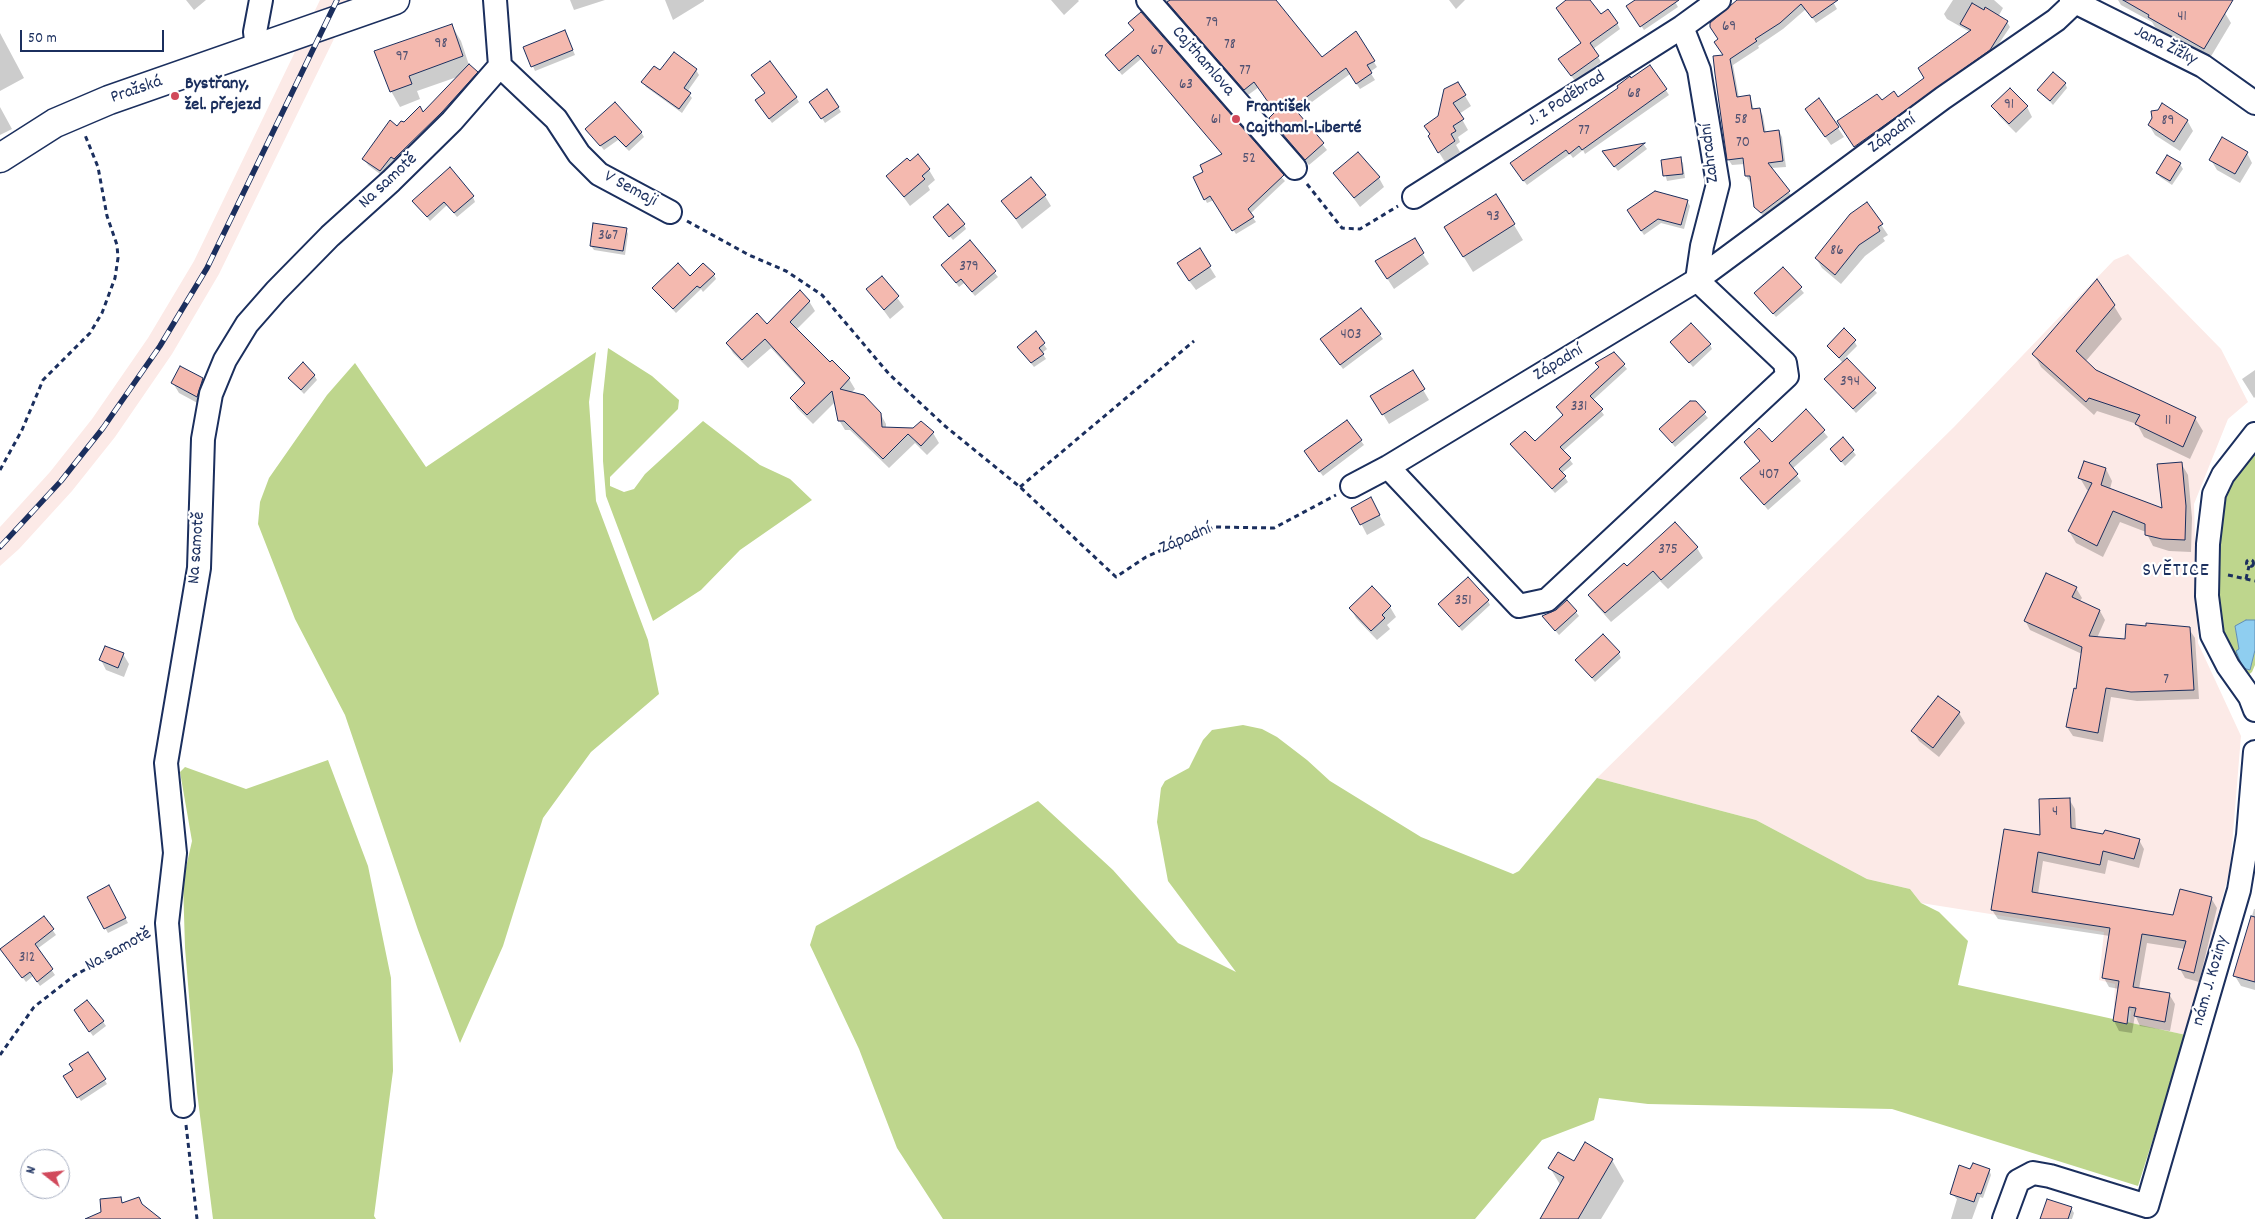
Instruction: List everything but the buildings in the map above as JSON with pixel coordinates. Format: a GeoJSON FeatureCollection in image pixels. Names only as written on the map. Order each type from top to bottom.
{"type":"FeatureCollection","features":[{"type":"Feature","properties":{"kind":"street"},"geometry":{"type":"LineString","coordinates":[[257,48],[255,32],[261,0]]}},
{"type":"Feature","properties":{"kind":"street","name":"Pražská"},"geometry":{"type":"LineString","coordinates":[[0,158],[43,130],[75,114],[395,0]]}},
{"type":"Feature","properties":{"kind":"street"},"geometry":{"type":"LineString","coordinates":[[495,0],[500,66]]}},
{"type":"Feature","properties":{"kind":"street","name":"Cajthamlova"},"geometry":{"type":"LineString","coordinates":[[1148,0],[1295,168]]}},
{"type":"Feature","properties":{"kind":"street","name":"J. z Poděbrad"},"geometry":{"type":"LineString","coordinates":[[1414,197],[1682,27],[1719,0]]}},
{"type":"Feature","properties":{"kind":"street","name":"Jana Žižky"},"geometry":{"type":"LineString","coordinates":[[2073,1],[2203,66],[2255,103]]}},
{"type":"Feature","properties":{"kind":"street","name":"Západní"},"geometry":{"type":"LineString","coordinates":[[1352,486],[1388,468],[1697,280],[1913,120],[2056,20],[2073,1]]}},
{"type":"Feature","properties":{"kind":"street","name":"Zahradní"},"geometry":{"type":"LineString","coordinates":[[1682,27],[1700,70],[1718,184],[1702,246],[1697,280]]}},
{"type":"Feature","properties":{"kind":"street","name":"V Semaji"},"geometry":{"type":"LineString","coordinates":[[500,66],[556,119],[579,154],[599,174],[670,212]]}},
{"type":"Feature","properties":{"kind":"street","name":"Na samotě"},"geometry":{"type":"LineString","coordinates":[[167,923],[175,853],[166,763],[199,568],[203,438],[211,394],[217,378],[225,360],[247,324],[276,291],[330,236],[391,181],[452,121],[500,66]]}},
{"type":"Feature","properties":{"kind":"street"},"geometry":{"type":"LineString","coordinates":[[1388,468],[1519,606],[1547,600],[1787,376],[1785,363],[1697,280]]}},
{"type":"Feature","properties":{"kind":"street"},"geometry":{"type":"LineString","coordinates":[[2255,434],[2231,463],[2214,494],[2210,521],[2207,596],[2212,635],[2228,666],[2250,697],[2255,710]]}},
{"type":"Feature","properties":{"kind":"street","name":"nám. J. Koziny"},"geometry":{"type":"LineString","coordinates":[[2004,1219],[2018,1181],[2033,1173],[2050,1176],[2147,1206],[2243,871],[2255,752]]}},
{"type":"Feature","properties":{"kind":"street"},"geometry":{"type":"LineString","coordinates":[[167,923],[183,1106]]}},
{"type":"Feature","properties":{"kind":"path"},"geometry":{"type":"LineString","coordinates":[[0,470],[22,430],[43,380],[90,333],[102,313],[115,278],[118,258],[115,233],[107,216],[92,151],[75,114]]}},
{"type":"Feature","properties":{"kind":"path"},"geometry":{"type":"LineString","coordinates":[[1295,168],[1342,228],[1360,229],[1414,197]]}},
{"type":"Feature","properties":{"kind":"path","name":"V Semaji"},"geometry":{"type":"LineString","coordinates":[[670,212],[749,255],[786,271],[822,295],[889,374],[945,426],[1020,487]]}},
{"type":"Feature","properties":{"kind":"path"},"geometry":{"type":"LineString","coordinates":[[1020,487],[1194,341]]}},
{"type":"Feature","properties":{"kind":"path","name":"Západní"},"geometry":{"type":"LineString","coordinates":[[1020,487],[1116,577],[1146,557],[1214,527],[1274,528],[1352,486]]}},
{"type":"Feature","properties":{"kind":"path"},"geometry":{"type":"LineString","coordinates":[[2246,579],[2249,566]]}},
{"type":"Feature","properties":{"kind":"path"},"geometry":{"type":"LineString","coordinates":[[2208,570],[2255,581]]}},
{"type":"Feature","properties":{"kind":"path","name":"Na samotě"},"geometry":{"type":"LineString","coordinates":[[0,1055],[34,1007],[75,975],[150,936],[167,923]]}},
{"type":"Feature","properties":{"kind":"path"},"geometry":{"type":"LineString","coordinates":[[183,1106],[197,1219]]}},
{"type":"Feature","properties":{"kind":"shaded area"},"geometry":{"type":"Polygon","coordinates":[[[320,0],[353,0],[219,274],[172,354],[115,437],[72,491],[19,549],[0,566],[0,527],[50,472],[92,419],[148,338],[194,261],[320,0]]]}},
{"type":"Feature","properties":{"kind":"shaded area"},"geometry":{"type":"Polygon","coordinates":[[[2128,254],[2221,349],[2248,402],[2228,419],[2194,504],[2198,643],[2241,736],[2230,869],[2186,1035],[2130,1023],[2131,1011],[2114,1007],[2115,984],[2099,980],[2104,932],[1921,903],[1910,889],[1867,879],[1756,820],[1597,778],[1954,427],[2114,260],[2128,254]]]}},
{"type":"Feature","properties":{"kind":"green space"},"geometry":{"type":"Polygon","coordinates":[[[608,348],[652,376],[679,400],[678,409],[610,477],[610,486],[624,492],[634,489],[645,474],[703,421],[760,465],[790,479],[812,500],[740,550],[701,590],[653,621],[606,496],[603,461],[603,395],[608,348]]]}},
{"type":"Feature","properties":{"kind":"green space"},"geometry":{"type":"Polygon","coordinates":[[[596,352],[589,402],[596,501],[648,640],[659,694],[591,752],[543,818],[503,946],[460,1043],[418,930],[345,715],[295,619],[258,524],[260,502],[269,478],[327,395],[355,363],[426,467],[596,352]]]}},
{"type":"Feature","properties":{"kind":"green space"},"geometry":{"type":"Polygon","coordinates":[[[2255,438],[2255,620],[2235,627],[2244,668],[2250,670],[2255,650],[2255,665],[2252,672],[2246,677],[2218,623],[2215,602],[2221,515],[2230,481],[2255,438]]]}},
{"type":"Feature","properties":{"kind":"green space"},"geometry":{"type":"Polygon","coordinates":[[[1243,725],[1262,729],[1277,737],[1330,781],[1421,837],[1513,874],[1519,871],[1597,778],[1756,820],[1867,879],[1910,889],[1921,903],[1939,912],[1968,941],[1958,985],[2186,1035],[2138,1186],[1892,1109],[1648,1104],[1599,1098],[1594,1120],[1542,1140],[1475,1219],[943,1219],[897,1148],[859,1049],[810,945],[816,926],[1038,801],[1113,870],[1178,943],[1236,972],[1168,881],[1157,822],[1161,788],[1165,781],[1189,768],[1203,740],[1212,730],[1243,725]]]}},
{"type":"Feature","properties":{"kind":"green space"},"geometry":{"type":"Polygon","coordinates":[[[328,760],[368,866],[391,978],[393,1071],[374,1216],[376,1219],[213,1219],[197,1092],[185,948],[183,881],[192,841],[180,772],[185,767],[246,789],[328,760]]]}},
{"type":"Feature","properties":{"kind":"water"},"geometry":{"type":"Polygon","coordinates":[[[2246,620],[2255,620],[2255,650],[2250,670],[2243,668],[2236,651],[2239,649],[2235,626],[2246,620]]]}},
{"type":"Feature","properties":{"kind":"railway"},"geometry":{"type":"LineString","coordinates":[[0,547],[61,481],[103,428],[160,346],[207,268],[337,0]]}},
{"type":"Feature","properties":{"kind":"place","name":"Bystřany, žel. přejezd"},"geometry":{"type":"Point","coordinates":[175,96]}},
{"type":"Feature","properties":{"kind":"place","name":"František Cajthaml-Liberté"},"geometry":{"type":"Point","coordinates":[1236,119]}},
{"type":"Feature","properties":{"kind":"district","name":"SVĚTICE"},"geometry":{"type":"Point","coordinates":[2176,572]}}]}
